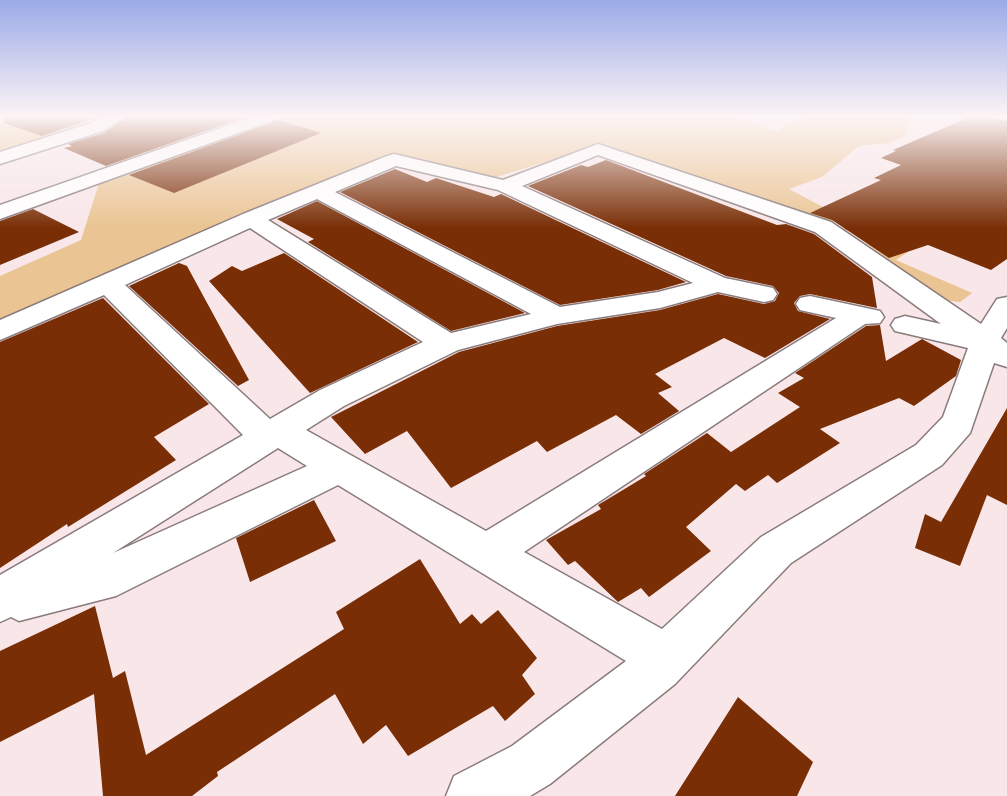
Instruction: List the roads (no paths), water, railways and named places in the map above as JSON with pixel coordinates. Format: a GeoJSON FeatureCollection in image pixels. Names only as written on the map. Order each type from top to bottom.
{"type":"FeatureCollection","features":[{"type":"Feature","properties":{"kind":"street"},"geometry":{"type":"LineString","coordinates":[[0,158],[15,153]]}},
{"type":"Feature","properties":{"kind":"street"},"geometry":{"type":"LineString","coordinates":[[0,212],[166,153]]}},
{"type":"Feature","properties":{"kind":"street"},"geometry":{"type":"LineString","coordinates":[[505,186],[588,153]]}},
{"type":"Feature","properties":{"kind":"street"},"geometry":{"type":"LineString","coordinates":[[610,153],[822,227]]}},
{"type":"Feature","properties":{"kind":"street"},"geometry":{"type":"LineString","coordinates":[[662,153],[798,204],[822,227],[996,350]]}},
{"type":"Feature","properties":{"kind":"street"},"geometry":{"type":"LineString","coordinates":[[0,331],[251,219],[394,160],[505,186],[717,284],[764,294]]}},
{"type":"Feature","properties":{"kind":"street"},"geometry":{"type":"LineString","coordinates":[[317,191],[556,316]]}},
{"type":"Feature","properties":{"kind":"street"},"geometry":{"type":"LineString","coordinates":[[251,219],[447,344]]}},
{"type":"Feature","properties":{"kind":"street"},"geometry":{"type":"LineString","coordinates":[[107,283],[272,434],[340,467],[666,658]]}},
{"type":"Feature","properties":{"kind":"street"},"geometry":{"type":"LineString","coordinates":[[0,601],[332,398],[447,344],[556,316],[660,300],[717,284]]}},
{"type":"Feature","properties":{"kind":"street"},"geometry":{"type":"LineString","coordinates":[[810,304],[996,350]]}},
{"type":"Feature","properties":{"kind":"street"},"geometry":{"type":"LineString","coordinates":[[474,796],[531,765],[666,658],[776,550],[929,455],[958,424],[975,378],[996,350],[1007,306]]}},
{"type":"Feature","properties":{"kind":"street"},"geometry":{"type":"LineString","coordinates":[[487,553],[881,320]]}},
{"type":"Feature","properties":{"kind":"street"},"geometry":{"type":"LineString","coordinates":[[0,601],[100,581],[340,467]]}}]}
